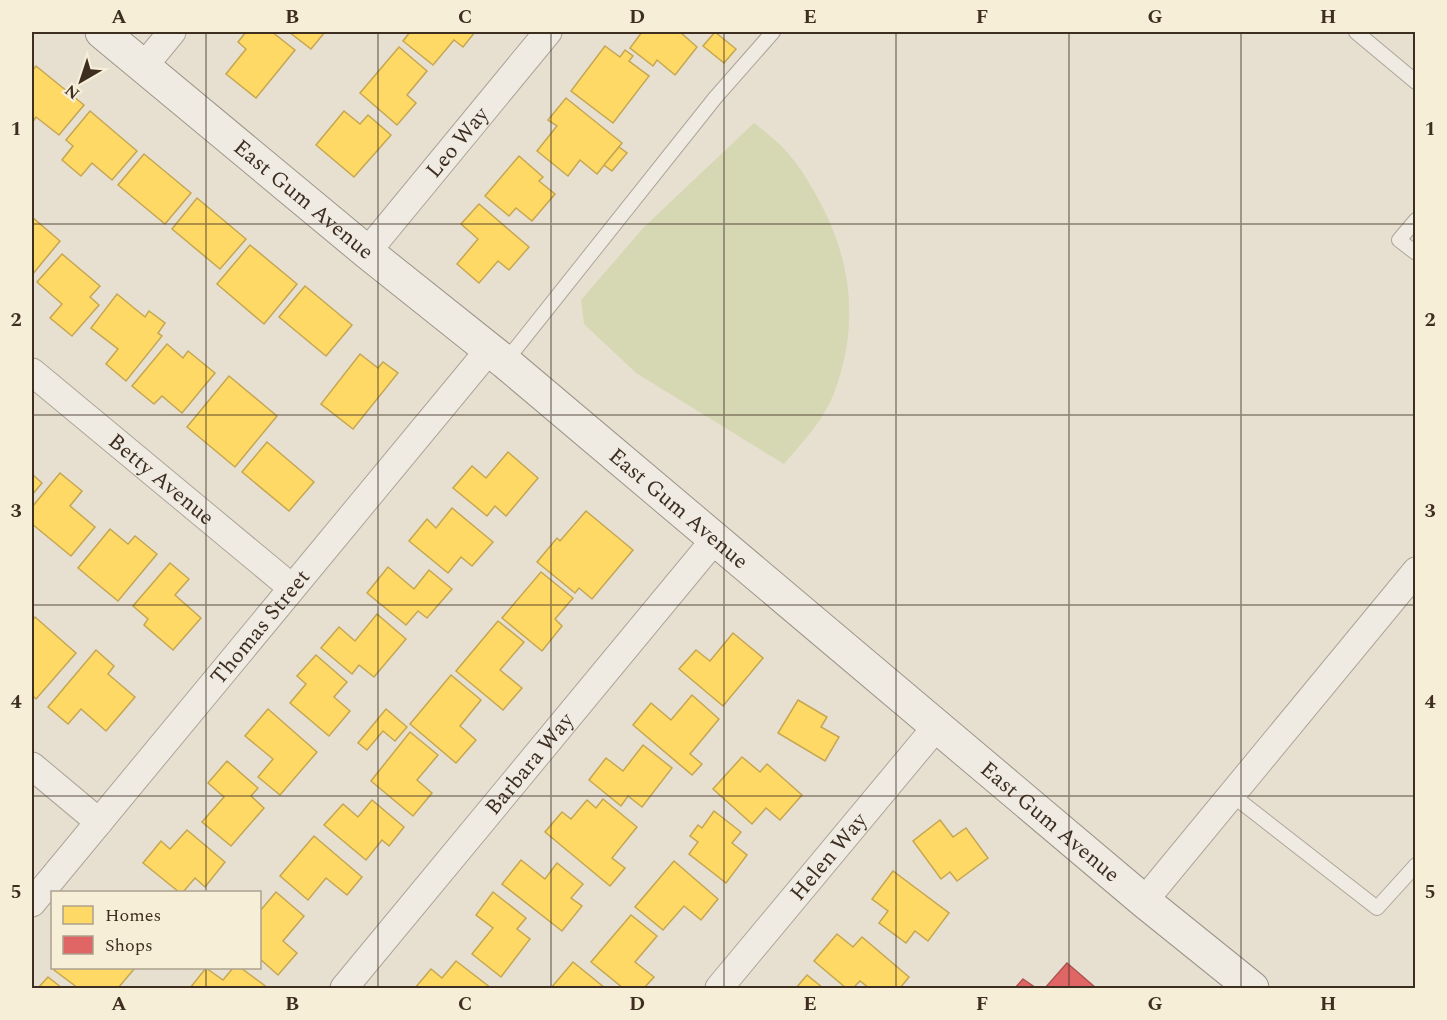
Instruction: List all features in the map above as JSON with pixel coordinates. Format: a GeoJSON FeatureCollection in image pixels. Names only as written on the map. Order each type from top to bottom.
{"type":"FeatureCollection","features":[{"type":"Feature","properties":{"kind":"street","name":"East Gum Avenue"},"geometry":{"type":"LineString","coordinates":[[102,32],[716,538],[1144,901],[1252,988]]}},
{"type":"Feature","properties":{"kind":"street"},"geometry":{"type":"LineString","coordinates":[[144,66],[172,32]]}},
{"type":"Feature","properties":{"kind":"street","name":"Leo Way"},"geometry":{"type":"LineString","coordinates":[[367,252],[548,32]]}},
{"type":"Feature","properties":{"kind":"street","name":"Thomas Street"},"geometry":{"type":"LineString","coordinates":[[32,903],[291,587],[497,356]]}},
{"type":"Feature","properties":{"kind":"street","name":"Betty Avenue"},"geometry":{"type":"LineString","coordinates":[[32,372],[291,587]]}},
{"type":"Feature","properties":{"kind":"street","name":"Barbara Way"},"geometry":{"type":"LineString","coordinates":[[344,988],[716,538]]}},
{"type":"Feature","properties":{"kind":"street"},"geometry":{"type":"LineString","coordinates":[[1144,901],[1416,571]]}},
{"type":"Feature","properties":{"kind":"street","name":"Helen Way"},"geometry":{"type":"LineString","coordinates":[[719,988],[937,726]]}},
{"type":"Feature","properties":{"kind":"street"},"geometry":{"type":"LineString","coordinates":[[32,766],[99,822]]}},
{"type":"Feature","properties":{"kind":"lane"},"geometry":{"type":"LineString","coordinates":[[497,356],[773,32]]}},
{"type":"Feature","properties":{"kind":"lane"},"geometry":{"type":"LineString","coordinates":[[1356,32],[1416,82]]}},
{"type":"Feature","properties":{"kind":"lane"},"geometry":{"type":"LineString","coordinates":[[1416,220],[1399,240],[1416,253]]}},
{"type":"Feature","properties":{"kind":"lane"},"geometry":{"type":"LineString","coordinates":[[1232,795],[1377,908],[1416,865]]}},
{"type":"Feature","properties":{"kind":"green space"},"geometry":{"type":"Polygon","coordinates":[[[754,123],[787,152],[816,195],[838,243],[848,292],[847,342],[834,393],[819,422],[784,464],[636,373],[584,324],[581,300],[644,227],[754,123]]]}},
{"type":"Feature","properties":{"kind":"building: Homes"},"geometry":{"type":"Polygon","coordinates":[[[246,32],[272,32],[295,50],[256,98],[226,74],[246,49],[238,42],[246,32]]]}},
{"type":"Feature","properties":{"kind":"building: Homes"},"geometry":{"type":"Polygon","coordinates":[[[289,32],[325,32],[311,49],[289,32]]]}},
{"type":"Feature","properties":{"kind":"building: Homes"},"geometry":{"type":"Polygon","coordinates":[[[410,32],[475,32],[463,47],[454,40],[433,65],[403,41],[410,32]]]}},
{"type":"Feature","properties":{"kind":"building: Homes"},"geometry":{"type":"Polygon","coordinates":[[[642,32],[680,32],[697,47],[675,75],[657,60],[653,66],[630,48],[642,32]]]}},
{"type":"Feature","properties":{"kind":"building: Homes"},"geometry":{"type":"Polygon","coordinates":[[[715,32],[736,49],[724,63],[703,46],[715,32]]]}},
{"type":"Feature","properties":{"kind":"building: Homes"},"geometry":{"type":"Polygon","coordinates":[[[605,46],[620,57],[625,50],[633,56],[629,61],[649,76],[613,123],[571,91],[605,46]]]}},
{"type":"Feature","properties":{"kind":"building: Homes"},"geometry":{"type":"Polygon","coordinates":[[[399,47],[427,71],[407,95],[416,103],[397,125],[360,93],[399,47]]]}},
{"type":"Feature","properties":{"kind":"building: Homes"},"geometry":{"type":"Polygon","coordinates":[[[36,66],[84,105],[59,135],[36,117],[32,123],[32,71],[36,66]]]}},
{"type":"Feature","properties":{"kind":"building: Homes"},"geometry":{"type":"Polygon","coordinates":[[[566,98],[622,143],[597,174],[580,160],[568,176],[537,151],[557,126],[548,120],[566,98]]]}},
{"type":"Feature","properties":{"kind":"building: Homes"},"geometry":{"type":"Polygon","coordinates":[[[90,111],[137,151],[112,180],[92,163],[81,176],[62,160],[73,146],[66,140],[90,111]]]}},
{"type":"Feature","properties":{"kind":"building: Homes"},"geometry":{"type":"Polygon","coordinates":[[[344,111],[360,124],[368,115],[391,135],[354,177],[316,145],[344,111]]]}},
{"type":"Feature","properties":{"kind":"building: Homes"},"geometry":{"type":"Polygon","coordinates":[[[619,147],[627,153],[612,171],[604,165],[619,147]]]}},
{"type":"Feature","properties":{"kind":"building: Homes"},"geometry":{"type":"Polygon","coordinates":[[[144,154],[191,193],[165,224],[118,185],[144,154]]]}},
{"type":"Feature","properties":{"kind":"building: Homes"},"geometry":{"type":"Polygon","coordinates":[[[519,156],[543,177],[539,181],[555,194],[532,221],[516,208],[509,216],[485,196],[519,156]]]}},
{"type":"Feature","properties":{"kind":"building: Homes"},"geometry":{"type":"Polygon","coordinates":[[[197,198],[246,239],[220,269],[172,229],[197,198]]]}},
{"type":"Feature","properties":{"kind":"building: Homes"},"geometry":{"type":"Polygon","coordinates":[[[479,204],[529,247],[509,270],[498,261],[479,283],[457,264],[478,239],[461,224],[479,204]]]}},
{"type":"Feature","properties":{"kind":"building: Homes"},"geometry":{"type":"Polygon","coordinates":[[[32,217],[60,241],[32,275],[32,217]]]}},
{"type":"Feature","properties":{"kind":"building: Homes"},"geometry":{"type":"Polygon","coordinates":[[[250,245],[297,284],[264,324],[217,284],[250,245]]]}},
{"type":"Feature","properties":{"kind":"building: Homes"},"geometry":{"type":"Polygon","coordinates":[[[62,254],[100,286],[90,297],[99,305],[72,336],[50,318],[62,304],[37,282],[62,254]]]}},
{"type":"Feature","properties":{"kind":"building: Homes"},"geometry":{"type":"Polygon","coordinates":[[[305,286],[352,325],[326,356],[279,317],[305,286]]]}},
{"type":"Feature","properties":{"kind":"building: Homes"},"geometry":{"type":"Polygon","coordinates":[[[117,294],[145,317],[149,311],[165,323],[158,333],[162,336],[126,381],[106,364],[118,349],[91,328],[117,294]]]}},
{"type":"Feature","properties":{"kind":"building: Homes"},"geometry":{"type":"Polygon","coordinates":[[[167,344],[183,358],[188,351],[215,373],[182,413],[162,396],[154,404],[132,386],[167,344]]]}},
{"type":"Feature","properties":{"kind":"building: Homes"},"geometry":{"type":"Polygon","coordinates":[[[360,354],[378,368],[383,362],[398,373],[353,429],[321,404],[360,354]]]}},
{"type":"Feature","properties":{"kind":"building: Homes"},"geometry":{"type":"Polygon","coordinates":[[[229,376],[277,416],[235,467],[187,427],[229,376]]]}},
{"type":"Feature","properties":{"kind":"building: Homes"},"geometry":{"type":"Polygon","coordinates":[[[267,442],[314,482],[289,511],[242,472],[267,442]]]}},
{"type":"Feature","properties":{"kind":"building: Homes"},"geometry":{"type":"Polygon","coordinates":[[[508,452],[538,478],[506,516],[495,506],[487,516],[453,488],[472,466],[486,478],[508,452]]]}},
{"type":"Feature","properties":{"kind":"building: Homes"},"geometry":{"type":"Polygon","coordinates":[[[60,473],[82,491],[70,506],[95,527],[71,556],[32,524],[32,507],[60,473]]]}},
{"type":"Feature","properties":{"kind":"building: Homes"},"geometry":{"type":"Polygon","coordinates":[[[32,474],[42,483],[32,495],[32,474]]]}},
{"type":"Feature","properties":{"kind":"building: Homes"},"geometry":{"type":"Polygon","coordinates":[[[452,508],[493,542],[472,566],[461,557],[448,573],[409,541],[427,519],[436,528],[452,508]]]}},
{"type":"Feature","properties":{"kind":"building: Homes"},"geometry":{"type":"Polygon","coordinates":[[[586,511],[633,550],[592,599],[579,588],[575,593],[537,562],[557,538],[560,541],[586,511]]]}},
{"type":"Feature","properties":{"kind":"building: Homes"},"geometry":{"type":"Polygon","coordinates":[[[110,529],[128,544],[135,536],[157,554],[118,601],[78,568],[110,529]]]}},
{"type":"Feature","properties":{"kind":"building: Homes"},"geometry":{"type":"Polygon","coordinates":[[[170,563],[189,579],[175,595],[201,618],[173,650],[144,625],[148,619],[133,606],[170,563]]]}},
{"type":"Feature","properties":{"kind":"building: Homes"},"geometry":{"type":"Polygon","coordinates":[[[388,567],[414,589],[429,570],[452,589],[427,618],[418,611],[406,625],[367,593],[388,567]]]}},
{"type":"Feature","properties":{"kind":"building: Homes"},"geometry":{"type":"Polygon","coordinates":[[[541,572],[573,598],[555,619],[562,626],[542,651],[502,618],[541,572]]]}},
{"type":"Feature","properties":{"kind":"building: Homes"},"geometry":{"type":"Polygon","coordinates":[[[377,614],[406,639],[374,677],[359,665],[352,674],[321,648],[339,627],[355,641],[377,614]]]}},
{"type":"Feature","properties":{"kind":"building: Homes"},"geometry":{"type":"Polygon","coordinates":[[[35,617],[76,653],[36,699],[32,695],[32,621],[35,617]]]}},
{"type":"Feature","properties":{"kind":"building: Homes"},"geometry":{"type":"Polygon","coordinates":[[[498,621],[524,642],[500,670],[522,688],[503,710],[456,671],[498,621]]]}},
{"type":"Feature","properties":{"kind":"building: Homes"},"geometry":{"type":"Polygon","coordinates":[[[733,633],[763,658],[723,706],[679,669],[696,650],[710,661],[733,633]]]}},
{"type":"Feature","properties":{"kind":"building: Homes"},"geometry":{"type":"Polygon","coordinates":[[[96,650],[114,666],[108,674],[135,697],[106,731],[81,709],[68,724],[48,707],[96,650]]]}},
{"type":"Feature","properties":{"kind":"building: Homes"},"geometry":{"type":"Polygon","coordinates":[[[316,655],[347,682],[334,697],[350,711],[329,736],[290,703],[306,684],[297,676],[316,655]]]}},
{"type":"Feature","properties":{"kind":"building: Homes"},"geometry":{"type":"Polygon","coordinates":[[[451,675],[481,700],[460,726],[476,740],[456,763],[410,724],[451,675]]]}},
{"type":"Feature","properties":{"kind":"building: Homes"},"geometry":{"type":"Polygon","coordinates":[[[692,695],[719,719],[690,754],[702,764],[692,775],[633,725],[651,703],[671,720],[692,695]]]}},
{"type":"Feature","properties":{"kind":"building: Homes"},"geometry":{"type":"Polygon","coordinates":[[[798,700],[827,717],[821,727],[839,737],[825,761],[778,733],[798,700]]]}},
{"type":"Feature","properties":{"kind":"building: Homes"},"geometry":{"type":"Polygon","coordinates":[[[268,709],[317,752],[280,795],[258,777],[273,759],[245,736],[268,709]]]}},
{"type":"Feature","properties":{"kind":"building: Homes"},"geometry":{"type":"Polygon","coordinates":[[[386,709],[407,727],[395,741],[383,731],[367,750],[358,743],[386,709]]]}},
{"type":"Feature","properties":{"kind":"building: Homes"},"geometry":{"type":"Polygon","coordinates":[[[410,732],[438,755],[417,780],[432,793],[413,816],[371,781],[410,732]]]}},
{"type":"Feature","properties":{"kind":"building: Homes"},"geometry":{"type":"Polygon","coordinates":[[[643,745],[672,768],[642,807],[628,796],[621,806],[589,780],[606,758],[623,771],[643,745]]]}},
{"type":"Feature","properties":{"kind":"building: Homes"},"geometry":{"type":"Polygon","coordinates":[[[742,757],[760,772],[767,764],[802,795],[780,820],[766,808],[752,824],[713,789],[742,757]]]}},
{"type":"Feature","properties":{"kind":"building: Homes"},"geometry":{"type":"Polygon","coordinates":[[[227,761],[258,788],[251,796],[264,808],[231,846],[202,822],[224,797],[208,783],[227,761]]]}},
{"type":"Feature","properties":{"kind":"building: Homes"},"geometry":{"type":"Polygon","coordinates":[[[603,799],[637,827],[612,858],[625,868],[610,886],[545,832],[562,812],[571,819],[587,800],[596,808],[603,799]]]}},
{"type":"Feature","properties":{"kind":"building: Homes"},"geometry":{"type":"Polygon","coordinates":[[[372,800],[404,827],[389,846],[382,840],[366,860],[324,825],[343,804],[358,817],[372,800]]]}},
{"type":"Feature","properties":{"kind":"building: Homes"},"geometry":{"type":"Polygon","coordinates":[[[714,811],[741,832],[732,843],[747,855],[726,883],[689,854],[698,842],[690,836],[698,825],[702,828],[714,811]]]}},
{"type":"Feature","properties":{"kind":"building: Homes"},"geometry":{"type":"Polygon","coordinates":[[[940,820],[953,837],[966,828],[988,858],[957,881],[950,872],[941,879],[913,841],[940,820]]]}},
{"type":"Feature","properties":{"kind":"building: Homes"},"geometry":{"type":"Polygon","coordinates":[[[187,830],[225,862],[205,887],[195,878],[184,891],[178,891],[143,863],[161,841],[170,849],[187,830]]]}},
{"type":"Feature","properties":{"kind":"building: Homes"},"geometry":{"type":"Polygon","coordinates":[[[314,836],[362,877],[347,895],[326,878],[308,900],[280,876],[314,836]]]}},
{"type":"Feature","properties":{"kind":"building: Homes"},"geometry":{"type":"Polygon","coordinates":[[[521,860],[545,879],[557,863],[583,884],[571,898],[582,906],[562,931],[502,884],[521,860]]]}},
{"type":"Feature","properties":{"kind":"building: Homes"},"geometry":{"type":"Polygon","coordinates":[[[674,861],[718,899],[701,920],[684,906],[663,930],[635,907],[674,861]]]}},
{"type":"Feature","properties":{"kind":"building: Homes"},"geometry":{"type":"Polygon","coordinates":[[[893,871],[949,913],[928,941],[915,931],[906,943],[879,923],[888,911],[872,899],[893,871]]]}},
{"type":"Feature","properties":{"kind":"building: Homes"},"geometry":{"type":"Polygon","coordinates":[[[276,892],[304,916],[283,941],[297,953],[278,975],[261,960],[261,910],[276,892]]]}},
{"type":"Feature","properties":{"kind":"building: Homes"},"geometry":{"type":"Polygon","coordinates":[[[493,892],[526,918],[517,929],[530,939],[501,977],[472,954],[493,928],[476,915],[493,892]]]}},
{"type":"Feature","properties":{"kind":"building: Homes"},"geometry":{"type":"Polygon","coordinates":[[[631,915],[657,936],[635,962],[654,977],[644,988],[623,988],[591,962],[631,915]]]}},
{"type":"Feature","properties":{"kind":"building: Homes"},"geometry":{"type":"Polygon","coordinates":[[[837,934],[853,947],[862,937],[909,977],[900,988],[869,988],[860,981],[853,988],[846,988],[814,961],[837,934]]]}},
{"type":"Feature","properties":{"kind":"building: Homes"},"geometry":{"type":"Polygon","coordinates":[[[456,961],[491,988],[415,988],[431,969],[442,978],[456,961]]]}},
{"type":"Feature","properties":{"kind":"building: Homes"},"geometry":{"type":"Polygon","coordinates":[[[573,962],[605,988],[551,988],[573,962]]]}},
{"type":"Feature","properties":{"kind":"building: Homes"},"geometry":{"type":"Polygon","coordinates":[[[134,969],[118,988],[78,988],[54,970],[134,969]]]}},
{"type":"Feature","properties":{"kind":"building: Homes"},"geometry":{"type":"Polygon","coordinates":[[[205,969],[223,980],[232,969],[242,969],[268,988],[190,988],[205,969]]]}},
{"type":"Feature","properties":{"kind":"building: Homes"},"geometry":{"type":"Polygon","coordinates":[[[807,975],[823,988],[796,988],[807,975]]]}},
{"type":"Feature","properties":{"kind":"building: Homes"},"geometry":{"type":"Polygon","coordinates":[[[48,977],[62,988],[38,988],[48,977]]]}},
{"type":"Feature","properties":{"kind":"building: Shops"},"geometry":{"type":"Polygon","coordinates":[[[1067,963],[1096,988],[1045,988],[1067,963]]]}},
{"type":"Feature","properties":{"kind":"building: Shops"},"geometry":{"type":"Polygon","coordinates":[[[1023,979],[1036,988],[1015,988],[1023,979]]]}}]}
